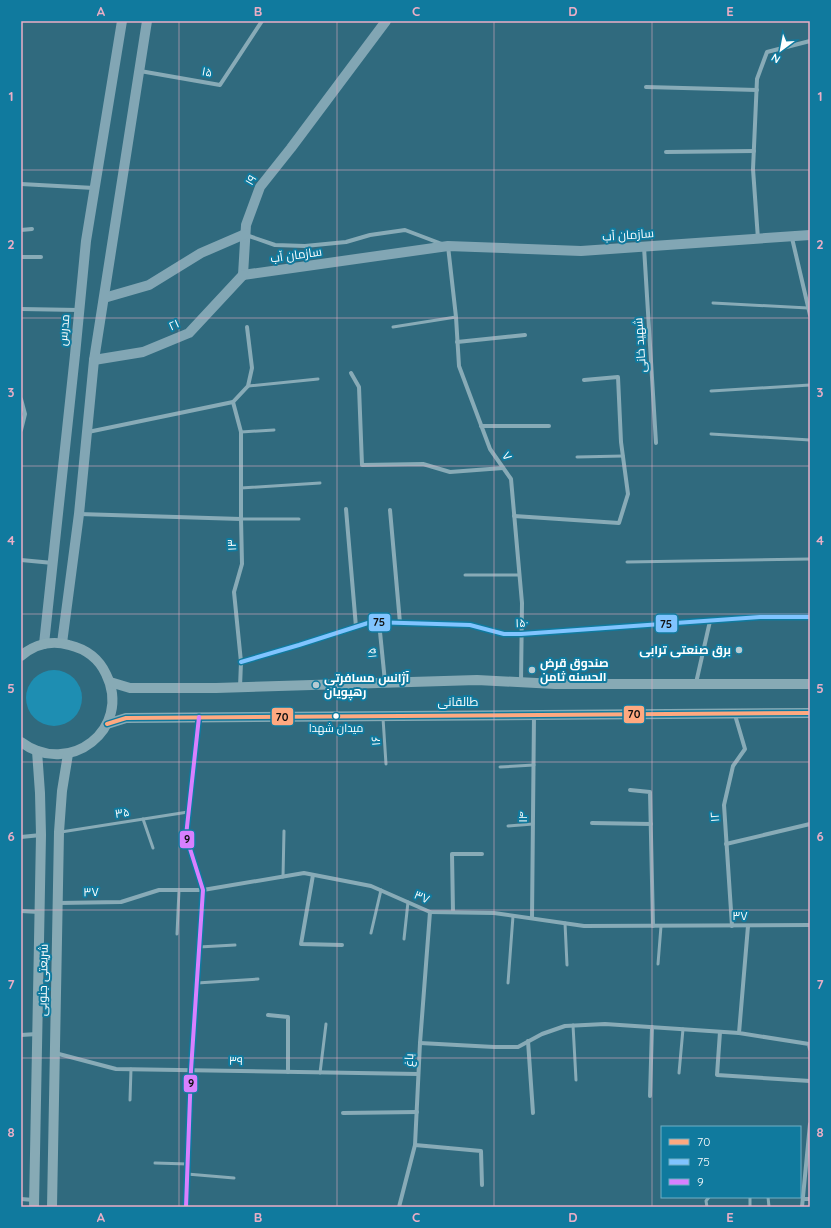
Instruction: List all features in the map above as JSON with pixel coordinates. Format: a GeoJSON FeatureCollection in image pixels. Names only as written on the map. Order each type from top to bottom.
{"type":"FeatureCollection","features":[{"type":"Feature","properties":{"kind":"main road","name":"مدرس"},"geometry":{"type":"LineString","coordinates":[[44,644],[86,241],[122,21]]}},
{"type":"Feature","properties":{"kind":"main road"},"geometry":{"type":"LineString","coordinates":[[62,643],[79,514],[94,360],[147,21]]}},
{"type":"Feature","properties":{"kind":"main road","name":"۱۹"},"geometry":{"type":"LineString","coordinates":[[243,276],[246,225],[260,187],[386,21]]}},
{"type":"Feature","properties":{"kind":"main road"},"geometry":{"type":"LineString","coordinates":[[104,298],[149,285],[201,252],[245,234]]}},
{"type":"Feature","properties":{"kind":"main road","name":"سازمان آب"},"geometry":{"type":"LineString","coordinates":[[243,276],[448,246],[581,251],[810,236]]}},
{"type":"Feature","properties":{"kind":"main road","name":"۲۱"},"geometry":{"type":"LineString","coordinates":[[94,360],[143,352],[189,333],[243,276]]}},
{"type":"Feature","properties":{"kind":"main road"},"geometry":{"type":"LineString","coordinates":[[21,656],[31,649],[44,644],[62,643],[78,647],[92,655],[103,667],[110,682],[113,696],[112,710],[107,724],[98,738],[84,748],[68,754],[52,755],[37,752],[21,742]]}},
{"type":"Feature","properties":{"kind":"main road","name":"طالقانی"},"geometry":{"type":"LineString","coordinates":[[110,682],[130,688],[240,687],[478,680],[555,684],[810,684]]}},
{"type":"Feature","properties":{"kind":"main road","name":"طالقانی"},"geometry":{"type":"LineString","coordinates":[[107,724],[126,718],[810,713]]}},
{"type":"Feature","properties":{"kind":"main road","name":"شریعتی جنوبی"},"geometry":{"type":"LineString","coordinates":[[34,1204],[40,835],[40,793],[37,752]]}},
{"type":"Feature","properties":{"kind":"main road","name":"شریعتی جنوبی"},"geometry":{"type":"LineString","coordinates":[[52,1207],[59,832],[62,791],[68,754]]}},
{"type":"Feature","properties":{"kind":"street","name":"۱۵"},"geometry":{"type":"LineString","coordinates":[[140,70],[220,85],[262,21]]}},
{"type":"Feature","properties":{"kind":"street"},"geometry":{"type":"LineString","coordinates":[[758,240],[753,169],[757,80],[767,52],[810,42]]}},
{"type":"Feature","properties":{"kind":"street"},"geometry":{"type":"LineString","coordinates":[[646,87],[757,90]]}},
{"type":"Feature","properties":{"kind":"street"},"geometry":{"type":"LineString","coordinates":[[666,152],[754,151]]}},
{"type":"Feature","properties":{"kind":"street"},"geometry":{"type":"LineString","coordinates":[[21,184],[94,188]]}},
{"type":"Feature","properties":{"kind":"street"},"geometry":{"type":"LineString","coordinates":[[21,230],[32,229]]}},
{"type":"Feature","properties":{"kind":"street","name":"سازمان آب"},"geometry":{"type":"LineString","coordinates":[[245,234],[275,245],[304,246],[346,242],[370,235],[405,230],[448,246]]}},
{"type":"Feature","properties":{"kind":"street"},"geometry":{"type":"LineString","coordinates":[[791,237],[810,315]]}},
{"type":"Feature","properties":{"kind":"street","name":"۷"},"geometry":{"type":"LineString","coordinates":[[448,246],[456,317],[459,366],[490,449],[511,479],[522,602],[521,682]]}},
{"type":"Feature","properties":{"kind":"street","name":"شهید خانی"},"geometry":{"type":"LineString","coordinates":[[644,247],[656,443]]}},
{"type":"Feature","properties":{"kind":"street"},"geometry":{"type":"LineString","coordinates":[[21,257],[41,258]]}},
{"type":"Feature","properties":{"kind":"street"},"geometry":{"type":"LineString","coordinates":[[21,309],[79,310]]}},
{"type":"Feature","properties":{"kind":"street"},"geometry":{"type":"LineString","coordinates":[[87,432],[233,402],[248,386],[252,368],[247,327]]}},
{"type":"Feature","properties":{"kind":"street"},"geometry":{"type":"LineString","coordinates":[[457,342],[525,335]]}},
{"type":"Feature","properties":{"kind":"street"},"geometry":{"type":"LineString","coordinates":[[351,373],[359,387],[362,465],[423,464],[450,472],[503,468]]}},
{"type":"Feature","properties":{"kind":"street"},"geometry":{"type":"LineString","coordinates":[[514,516],[619,523],[628,494],[621,442],[618,376],[584,380]]}},
{"type":"Feature","properties":{"kind":"street"},"geometry":{"type":"LineString","coordinates":[[21,399],[25,414],[21,430]]}},
{"type":"Feature","properties":{"kind":"street","name":"۱۳"},"geometry":{"type":"LineString","coordinates":[[233,402],[241,432],[242,564],[234,592],[241,662],[240,687]]}},
{"type":"Feature","properties":{"kind":"street"},"geometry":{"type":"LineString","coordinates":[[481,426],[549,426]]}},
{"type":"Feature","properties":{"kind":"street"},"geometry":{"type":"LineString","coordinates":[[346,509],[356,627]]}},
{"type":"Feature","properties":{"kind":"street"},"geometry":{"type":"LineString","coordinates":[[390,510],[400,623]]}},
{"type":"Feature","properties":{"kind":"street"},"geometry":{"type":"LineString","coordinates":[[79,514],[241,519]]}},
{"type":"Feature","properties":{"kind":"street"},"geometry":{"type":"LineString","coordinates":[[21,560],[53,563]]}},
{"type":"Feature","properties":{"kind":"street","name":"۱۵۰"},"geometry":{"type":"LineString","coordinates":[[241,662],[371,622],[470,625],[504,634],[521,634],[760,617],[810,617]]}},
{"type":"Feature","properties":{"kind":"street"},"geometry":{"type":"LineString","coordinates":[[696,684],[710,621]]}},
{"type":"Feature","properties":{"kind":"street","name":"۱۵"},"geometry":{"type":"LineString","coordinates":[[380,622],[385,683]]}},
{"type":"Feature","properties":{"kind":"street","name":"۱۲"},"geometry":{"type":"LineString","coordinates":[[732,926],[724,805],[733,766],[744,749],[735,713]]}},
{"type":"Feature","properties":{"kind":"street","name":"۱۴"},"geometry":{"type":"LineString","coordinates":[[532,918],[534,715]]}},
{"type":"Feature","properties":{"kind":"street"},"geometry":{"type":"LineString","coordinates":[[186,1207],[191,1070],[203,890],[186,836],[199,717]]}},
{"type":"Feature","properties":{"kind":"street"},"geometry":{"type":"LineString","coordinates":[[630,790],[650,792],[652,926]]}},
{"type":"Feature","properties":{"kind":"street"},"geometry":{"type":"LineString","coordinates":[[592,823],[651,824]]}},
{"type":"Feature","properties":{"kind":"street"},"geometry":{"type":"LineString","coordinates":[[726,844],[810,824]]}},
{"type":"Feature","properties":{"kind":"street"},"geometry":{"type":"LineString","coordinates":[[21,837],[40,835]]}},
{"type":"Feature","properties":{"kind":"street"},"geometry":{"type":"LineString","coordinates":[[453,912],[452,854],[482,854]]}},
{"type":"Feature","properties":{"kind":"street","name":"۳۷"},"geometry":{"type":"LineString","coordinates":[[58,903],[120,902],[159,890],[203,890],[304,873],[371,886],[430,912],[494,913],[584,926],[810,925]]}},
{"type":"Feature","properties":{"kind":"street"},"geometry":{"type":"LineString","coordinates":[[313,875],[301,944],[342,945]]}},
{"type":"Feature","properties":{"kind":"street"},"geometry":{"type":"LineString","coordinates":[[21,911],[39,912]]}},
{"type":"Feature","properties":{"kind":"street","name":"باغ"},"geometry":{"type":"LineString","coordinates":[[399,1207],[415,1145],[418,1074],[430,912]]}},
{"type":"Feature","properties":{"kind":"street"},"geometry":{"type":"LineString","coordinates":[[739,1033],[748,926]]}},
{"type":"Feature","properties":{"kind":"street"},"geometry":{"type":"LineString","coordinates":[[268,1015],[288,1017],[288,1072]]}},
{"type":"Feature","properties":{"kind":"street"},"geometry":{"type":"LineString","coordinates":[[420,1043],[518,1047],[542,1034],[566,1026],[605,1024],[739,1033],[809,1044],[810,1049]]}},
{"type":"Feature","properties":{"kind":"street"},"geometry":{"type":"LineString","coordinates":[[650,1096],[652,1027]]}},
{"type":"Feature","properties":{"kind":"street"},"geometry":{"type":"LineString","coordinates":[[720,1032],[717,1075],[810,1081]]}},
{"type":"Feature","properties":{"kind":"street"},"geometry":{"type":"LineString","coordinates":[[21,1035],[37,1034]]}},
{"type":"Feature","properties":{"kind":"street"},"geometry":{"type":"LineString","coordinates":[[528,1042],[533,1113]]}},
{"type":"Feature","properties":{"kind":"street","name":"۳۹"},"geometry":{"type":"LineString","coordinates":[[55,1054],[116,1069],[418,1074]]}},
{"type":"Feature","properties":{"kind":"street"},"geometry":{"type":"LineString","coordinates":[[343,1113],[416,1112]]}},
{"type":"Feature","properties":{"kind":"street"},"geometry":{"type":"LineString","coordinates":[[802,1207],[810,1124]]}},
{"type":"Feature","properties":{"kind":"street"},"geometry":{"type":"LineString","coordinates":[[415,1145],[481,1151],[482,1185]]}},
{"type":"Feature","properties":{"kind":"street"},"geometry":{"type":"LineString","coordinates":[[21,1199],[34,1204]]}},
{"type":"Feature","properties":{"kind":"street"},"geometry":{"type":"LineString","coordinates":[[803,1199],[810,1199]]}},
{"type":"Feature","properties":{"kind":"lane"},"geometry":{"type":"LineString","coordinates":[[713,303],[808,308]]}},
{"type":"Feature","properties":{"kind":"lane"},"geometry":{"type":"LineString","coordinates":[[393,326],[456,317]]}},
{"type":"Feature","properties":{"kind":"lane"},"geometry":{"type":"LineString","coordinates":[[248,386],[318,379]]}},
{"type":"Feature","properties":{"kind":"lane"},"geometry":{"type":"LineString","coordinates":[[711,391],[810,385]]}},
{"type":"Feature","properties":{"kind":"lane"},"geometry":{"type":"LineString","coordinates":[[241,432],[274,430]]}},
{"type":"Feature","properties":{"kind":"lane"},"geometry":{"type":"LineString","coordinates":[[711,434],[810,440]]}},
{"type":"Feature","properties":{"kind":"lane"},"geometry":{"type":"LineString","coordinates":[[577,457],[623,456]]}},
{"type":"Feature","properties":{"kind":"lane"},"geometry":{"type":"LineString","coordinates":[[241,488],[320,482]]}},
{"type":"Feature","properties":{"kind":"lane"},"geometry":{"type":"LineString","coordinates":[[241,519],[299,519]]}},
{"type":"Feature","properties":{"kind":"lane"},"geometry":{"type":"LineString","coordinates":[[627,562],[810,559]]}},
{"type":"Feature","properties":{"kind":"lane"},"geometry":{"type":"LineString","coordinates":[[465,575],[519,575]]}},
{"type":"Feature","properties":{"kind":"lane","name":"۱۶"},"geometry":{"type":"LineString","coordinates":[[383,716],[386,764]]}},
{"type":"Feature","properties":{"kind":"lane"},"geometry":{"type":"LineString","coordinates":[[500,767],[534,764]]}},
{"type":"Feature","properties":{"kind":"lane","name":"۳۵"},"geometry":{"type":"LineString","coordinates":[[59,832],[188,812]]}},
{"type":"Feature","properties":{"kind":"lane"},"geometry":{"type":"LineString","coordinates":[[143,820],[153,848]]}},
{"type":"Feature","properties":{"kind":"lane"},"geometry":{"type":"LineString","coordinates":[[508,826],[533,824]]}},
{"type":"Feature","properties":{"kind":"lane"},"geometry":{"type":"LineString","coordinates":[[284,831],[284,877]]}},
{"type":"Feature","properties":{"kind":"lane"},"geometry":{"type":"LineString","coordinates":[[177,934],[179,890]]}},
{"type":"Feature","properties":{"kind":"lane"},"geometry":{"type":"LineString","coordinates":[[371,933],[381,890]]}},
{"type":"Feature","properties":{"kind":"lane"},"geometry":{"type":"LineString","coordinates":[[404,939],[408,902]]}},
{"type":"Feature","properties":{"kind":"lane"},"geometry":{"type":"LineString","coordinates":[[508,983],[513,916]]}},
{"type":"Feature","properties":{"kind":"lane"},"geometry":{"type":"LineString","coordinates":[[565,923],[567,965]]}},
{"type":"Feature","properties":{"kind":"lane"},"geometry":{"type":"LineString","coordinates":[[658,964],[661,926]]}},
{"type":"Feature","properties":{"kind":"lane"},"geometry":{"type":"LineString","coordinates":[[199,947],[235,944]]}},
{"type":"Feature","properties":{"kind":"lane"},"geometry":{"type":"LineString","coordinates":[[197,982],[258,979]]}},
{"type":"Feature","properties":{"kind":"lane"},"geometry":{"type":"LineString","coordinates":[[320,1072],[326,1024]]}},
{"type":"Feature","properties":{"kind":"lane"},"geometry":{"type":"LineString","coordinates":[[573,1025],[576,1080]]}},
{"type":"Feature","properties":{"kind":"lane"},"geometry":{"type":"LineString","coordinates":[[680,1074],[683,1029]]}},
{"type":"Feature","properties":{"kind":"lane"},"geometry":{"type":"LineString","coordinates":[[130,1100],[131,1069]]}},
{"type":"Feature","properties":{"kind":"lane"},"geometry":{"type":"LineString","coordinates":[[156,1163],[188,1164]]}},
{"type":"Feature","properties":{"kind":"lane"},"geometry":{"type":"LineString","coordinates":[[187,1174],[234,1178]]}},
{"type":"Feature","properties":{"kind":"lane"},"geometry":{"type":"LineString","coordinates":[[707,1207],[706,1201],[709,1198]]}},
{"type":"Feature","properties":{"kind":"shaded area"},"geometry":{"type":"Polygon","coordinates":[[[54,670],[65,672],[74,678],[80,687],[82,698],[80,709],[74,718],[65,724],[54,726],[43,724],[34,718],[28,709],[26,698],[28,687],[34,678],[43,672],[54,670]]]}},
{"type":"Feature","properties":{"kind":"transit line","name":"75"},"geometry":{"type":"LineString","coordinates":[[241,662],[371,622],[470,625],[504,634],[521,634],[760,617],[810,617]]}},
{"type":"Feature","properties":{"kind":"transit line","name":"70"},"geometry":{"type":"LineString","coordinates":[[107,724],[126,718],[810,713]]}},
{"type":"Feature","properties":{"kind":"transit line","name":"9"},"geometry":{"type":"LineString","coordinates":[[186,1207],[191,1070],[203,890],[186,836],[199,717]]}},
{"type":"Feature","properties":{"kind":"place","name":"برق صنعتی ترابی"},"geometry":{"type":"Point","coordinates":[739,650]}},
{"type":"Feature","properties":{"kind":"place","name":"صندوق قرض الحسنه ثامن"},"geometry":{"type":"Point","coordinates":[532,670]}},
{"type":"Feature","properties":{"kind":"place","name":"آژانس مسافرتی رهپویان"},"geometry":{"type":"Point","coordinates":[316,685]}},
{"type":"Feature","properties":{"kind":"place","name":"میدان شهدا"},"geometry":{"type":"Point","coordinates":[336,716]}}]}
